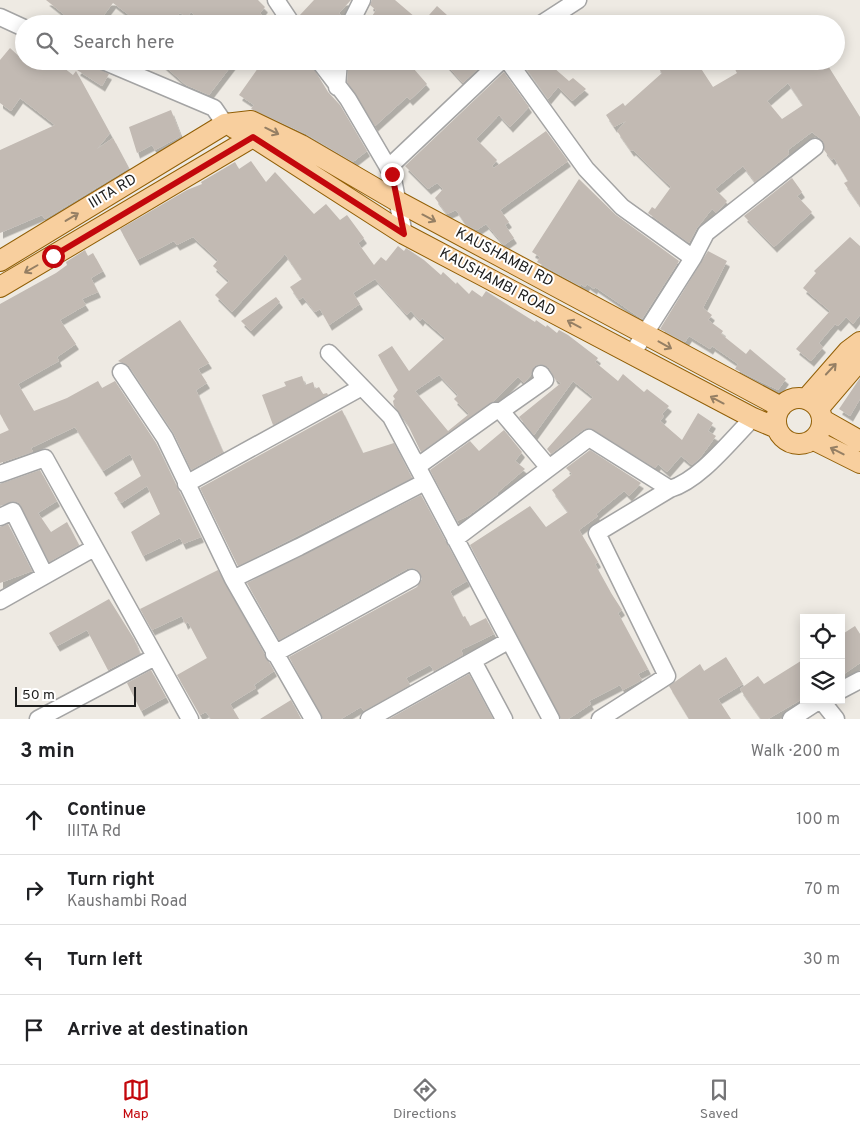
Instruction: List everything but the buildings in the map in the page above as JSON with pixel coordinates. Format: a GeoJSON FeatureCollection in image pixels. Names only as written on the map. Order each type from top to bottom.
{"type":"FeatureCollection","features":[{"type":"Feature","properties":{"kind":"main road","name":"KAUSHAMBI RD"},"geometry":{"type":"LineString","coordinates":[[225,124],[251,121],[301,145],[398,201],[781,407]]}},
{"type":"Feature","properties":{"kind":"main road","name":"KAUSHAMBI ROAD"},"geometry":{"type":"LineString","coordinates":[[225,124],[253,137],[404,234],[753,418],[777,428]]}},
{"type":"Feature","properties":{"kind":"main road","name":"IIITA RD"},"geometry":{"type":"LineString","coordinates":[[0,261],[225,124]]}},
{"type":"Feature","properties":{"kind":"main road","name":"IIITA RD"},"geometry":{"type":"LineString","coordinates":[[0,287],[253,137]]}},
{"type":"Feature","properties":{"kind":"main road"},"geometry":{"type":"LineString","coordinates":[[860,342],[848,351],[816,409],[822,428],[814,440],[802,445],[789,443],[780,434],[776,421],[781,407],[789,400],[816,409],[860,442]]}},
{"type":"Feature","properties":{"kind":"main road"},"geometry":{"type":"LineString","coordinates":[[816,409],[860,360]]}},
{"type":"Feature","properties":{"kind":"main road"},"geometry":{"type":"LineString","coordinates":[[814,440],[860,463]]}},
{"type":"Feature","properties":{"kind":"street"},"geometry":{"type":"LineString","coordinates":[[276,0],[286,15]]}},
{"type":"Feature","properties":{"kind":"street"},"geometry":{"type":"LineString","coordinates":[[354,15],[362,0]]}},
{"type":"Feature","properties":{"kind":"street"},"geometry":{"type":"LineString","coordinates":[[555,15],[578,0]]}},
{"type":"Feature","properties":{"kind":"street"},"geometry":{"type":"LineString","coordinates":[[0,18],[15,24]]}},
{"type":"Feature","properties":{"kind":"street"},"geometry":{"type":"LineString","coordinates":[[124,70],[214,108],[225,124]]}},
{"type":"Feature","properties":{"kind":"street"},"geometry":{"type":"LineString","coordinates":[[325,70],[337,88],[348,99],[392,174],[404,234]]}},
{"type":"Feature","properties":{"kind":"street"},"geometry":{"type":"LineString","coordinates":[[337,88],[338,70]]}},
{"type":"Feature","properties":{"kind":"street"},"geometry":{"type":"LineString","coordinates":[[388,168],[491,70]]}},
{"type":"Feature","properties":{"kind":"street"},"geometry":{"type":"LineString","coordinates":[[514,70],[586,169],[616,201],[693,258]]}},
{"type":"Feature","properties":{"kind":"street"},"geometry":{"type":"LineString","coordinates":[[632,354],[693,258],[706,234],[814,147]]}},
{"type":"Feature","properties":{"kind":"street"},"geometry":{"type":"LineString","coordinates":[[330,353],[391,417],[551,719]]}},
{"type":"Feature","properties":{"kind":"street"},"geometry":{"type":"LineString","coordinates":[[121,372],[165,438],[233,579],[274,654],[313,719]]}},
{"type":"Feature","properties":{"kind":"street"},"geometry":{"type":"LineString","coordinates":[[413,458],[418,466],[495,411],[501,411],[545,380],[541,374]]}},
{"type":"Feature","properties":{"kind":"street"},"geometry":{"type":"LineString","coordinates":[[186,484],[362,387]]}},
{"type":"Feature","properties":{"kind":"street"},"geometry":{"type":"LineString","coordinates":[[501,411],[549,468]]}},
{"type":"Feature","properties":{"kind":"street"},"geometry":{"type":"LineString","coordinates":[[600,719],[667,676],[597,533],[670,489],[680,486],[698,473],[753,418]]}},
{"type":"Feature","properties":{"kind":"street"},"geometry":{"type":"LineString","coordinates":[[455,539],[589,438],[670,489]]}},
{"type":"Feature","properties":{"kind":"street"},"geometry":{"type":"LineString","coordinates":[[0,474],[45,458],[190,719]]}},
{"type":"Feature","properties":{"kind":"street"},"geometry":{"type":"LineString","coordinates":[[233,579],[425,482]]}},
{"type":"Feature","properties":{"kind":"street"},"geometry":{"type":"LineString","coordinates":[[0,517],[13,511],[45,575]]}},
{"type":"Feature","properties":{"kind":"street"},"geometry":{"type":"LineString","coordinates":[[0,600],[94,548]]}},
{"type":"Feature","properties":{"kind":"street"},"geometry":{"type":"LineString","coordinates":[[274,654],[412,578]]}},
{"type":"Feature","properties":{"kind":"street"},"geometry":{"type":"LineString","coordinates":[[372,718],[508,641]]}},
{"type":"Feature","properties":{"kind":"street"},"geometry":{"type":"LineString","coordinates":[[38,719],[155,657]]}},
{"type":"Feature","properties":{"kind":"street"},"geometry":{"type":"LineString","coordinates":[[473,661],[504,719]]}},
{"type":"Feature","properties":{"kind":"street"},"geometry":{"type":"LineString","coordinates":[[845,688],[860,680]]}},
{"type":"Feature","properties":{"kind":"street"},"geometry":{"type":"LineString","coordinates":[[791,719],[815,704]]}},
{"type":"Feature","properties":{"kind":"street"},"geometry":{"type":"LineString","coordinates":[[824,704],[836,719]]}},
{"type":"Feature","properties":{"kind":"route"},"geometry":{"type":"LineString","coordinates":[[53,256],[253,137],[404,234],[392,174]]}}]}
